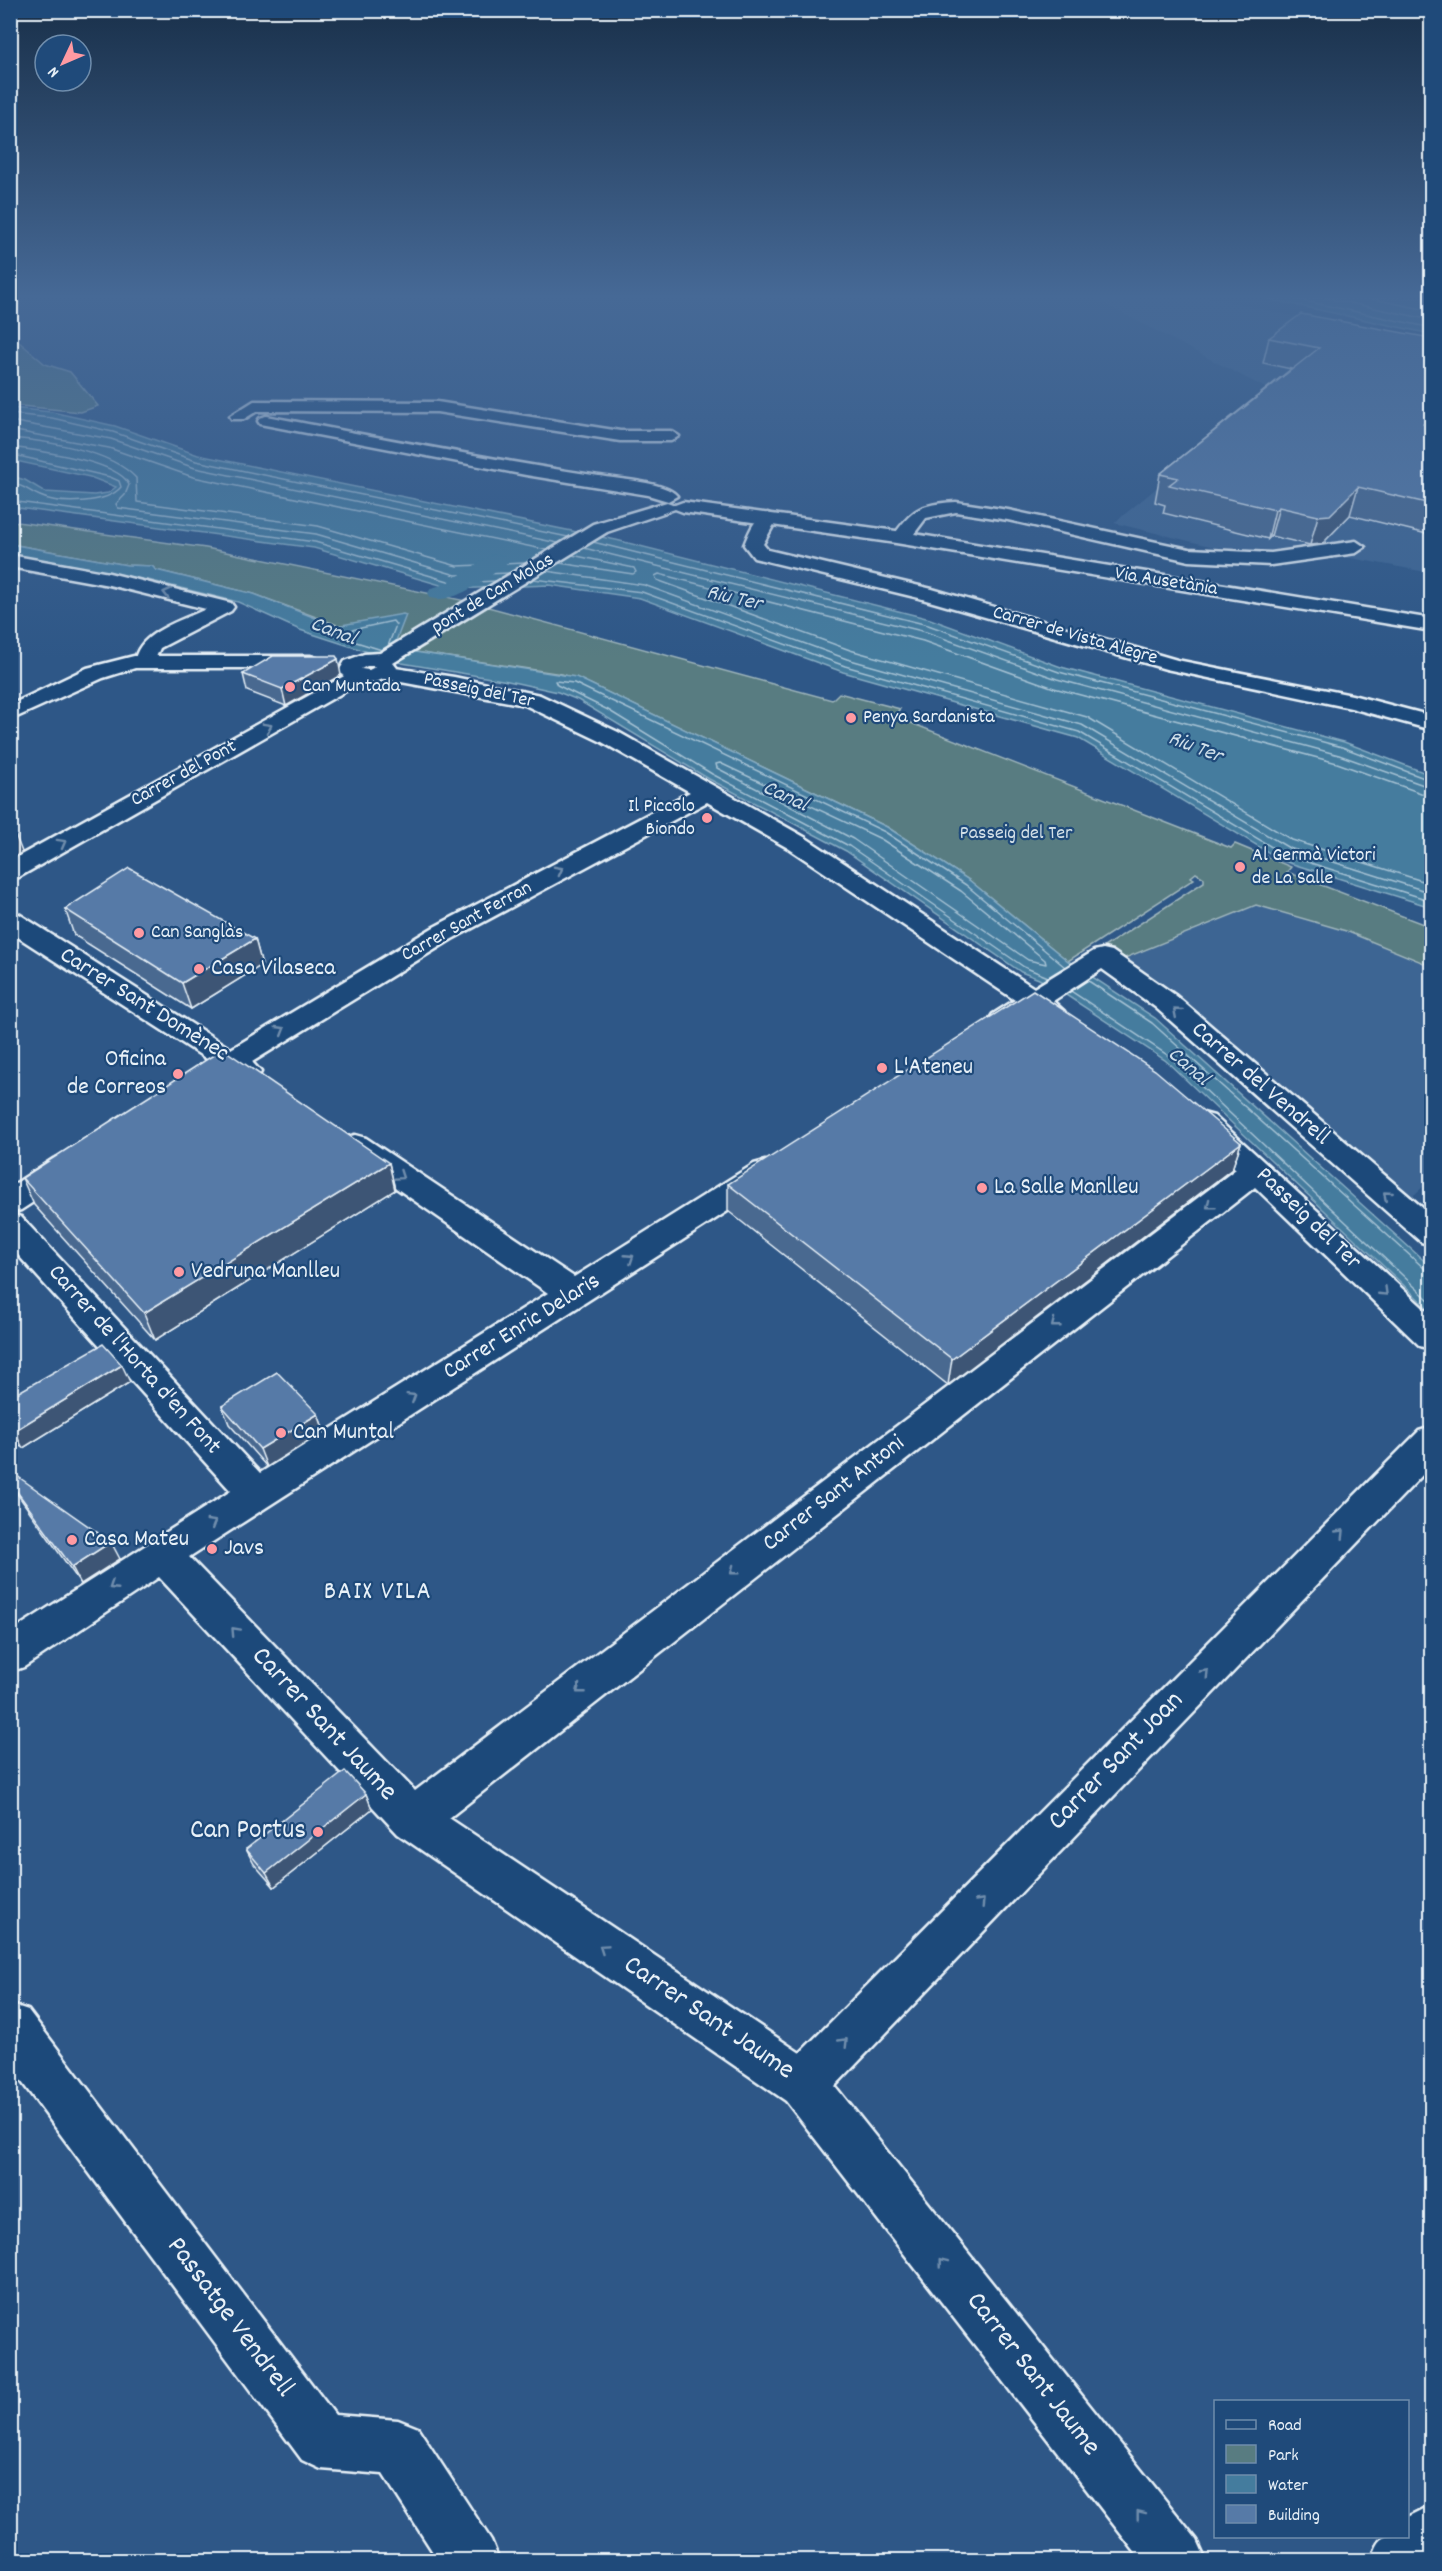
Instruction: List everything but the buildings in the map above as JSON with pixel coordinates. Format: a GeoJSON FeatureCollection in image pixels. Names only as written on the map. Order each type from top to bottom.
{"type":"FeatureCollection","features":[{"type":"Feature","properties":{"kind":"street"},"geometry":{"type":"LineString","coordinates":[[249,418],[526,470],[652,490],[673,502]]}},
{"type":"Feature","properties":{"kind":"street"},"geometry":{"type":"LineString","coordinates":[[507,418],[620,436],[671,436]]}},
{"type":"Feature","properties":{"kind":"street"},"geometry":{"type":"LineString","coordinates":[[560,443],[578,430]]}},
{"type":"Feature","properties":{"kind":"street"},"geometry":{"type":"LineString","coordinates":[[526,470],[543,457]]}},
{"type":"Feature","properties":{"kind":"street","name":"Via Ausetània"},"geometry":{"type":"LineString","coordinates":[[673,502],[1431,625]]}},
{"type":"Feature","properties":{"kind":"street","name":"Via Ausetània"},"geometry":{"type":"LineString","coordinates":[[600,528],[673,502],[747,503],[825,517],[898,538]]}},
{"type":"Feature","properties":{"kind":"street"},"geometry":{"type":"LineString","coordinates":[[898,538],[920,514],[938,508],[956,507],[1008,515],[1189,555],[1271,559],[1356,547]]}},
{"type":"Feature","properties":{"kind":"street","name":"Carrer de Vista Alegre"},"geometry":{"type":"LineString","coordinates":[[768,519],[759,530],[753,545],[761,554],[925,593],[1173,665],[1299,693],[1352,702],[1431,723]]}},
{"type":"Feature","properties":{"kind":"street","name":"pont de Can Molas"},"geometry":{"type":"LineString","coordinates":[[383,664],[600,528]]}},
{"type":"Feature","properties":{"kind":"street"},"geometry":{"type":"LineString","coordinates":[[10,561],[109,579],[224,607],[152,644],[147,652],[146,660]]}},
{"type":"Feature","properties":{"kind":"street"},"geometry":{"type":"LineString","coordinates":[[10,714],[109,668],[146,660],[343,666],[369,676],[383,664]]}},
{"type":"Feature","properties":{"kind":"street","name":"Passeig del Ter"},"geometry":{"type":"LineString","coordinates":[[383,664],[532,700],[610,736],[797,843],[1043,993],[1071,1024]]}},
{"type":"Feature","properties":{"kind":"street","name":"Carrer del Pont"},"geometry":{"type":"LineString","coordinates":[[10,872],[343,666]]}},
{"type":"Feature","properties":{"kind":"street","name":"Carrer Sant Ferran"},"geometry":{"type":"LineString","coordinates":[[180,1092],[443,933],[708,792]]}},
{"type":"Feature","properties":{"kind":"street","name":"Carrer Sant Domènec"},"geometry":{"type":"LineString","coordinates":[[10,920],[270,1087]]}},
{"type":"Feature","properties":{"kind":"street","name":"Carrer del Vendrell"},"geometry":{"type":"LineString","coordinates":[[1043,993],[1103,957],[1165,1001],[1431,1234]]}},
{"type":"Feature","properties":{"kind":"street"},"geometry":{"type":"LineString","coordinates":[[974,1038],[1043,993]]}},
{"type":"Feature","properties":{"kind":"street","name":"Passeig del Ter"},"geometry":{"type":"LineString","coordinates":[[1177,1102],[1256,1170],[1431,1337]]}},
{"type":"Feature","properties":{"kind":"street"},"geometry":{"type":"LineString","coordinates":[[328,1127],[574,1294]]}},
{"type":"Feature","properties":{"kind":"street"},"geometry":{"type":"LineString","coordinates":[[10,1202],[90,1151]]}},
{"type":"Feature","properties":{"kind":"street","name":"Carrer Enric Delaris"},"geometry":{"type":"LineString","coordinates":[[10,1654],[162,1554],[794,1153]]}},
{"type":"Feature","properties":{"kind":"street","name":"Carrer Sant Antoni"},"geometry":{"type":"LineString","coordinates":[[413,1819],[1256,1170]]}},
{"type":"Feature","properties":{"kind":"street","name":"Carrer de l'Horta d'en Font"},"geometry":{"type":"LineString","coordinates":[[10,1225],[258,1495]]}},
{"type":"Feature","properties":{"kind":"street","name":"Carrer Sant Joan"},"geometry":{"type":"LineString","coordinates":[[803,2084],[1431,1441]]}},
{"type":"Feature","properties":{"kind":"street","name":"Carrer Sant Jaume"},"geometry":{"type":"LineString","coordinates":[[162,1554],[413,1819],[803,2084],[1177,2560]]}},
{"type":"Feature","properties":{"kind":"street","name":"Passatge Vendrell"},"geometry":{"type":"LineString","coordinates":[[11,2027],[321,2440],[398,2448],[471,2560]]}},
{"type":"Feature","properties":{"kind":"street"},"geometry":{"type":"LineString","coordinates":[[1400,2560],[1431,2533]]}},
{"type":"Feature","properties":{"kind":"shaded area"},"geometry":{"type":"Polygon","coordinates":[[[1241,418],[1431,418],[1431,573],[1351,558],[1214,547],[1114,523],[1241,418]]]}},
{"type":"Feature","properties":{"kind":"shaded area"},"geometry":{"type":"Polygon","coordinates":[[[1256,905],[1346,931],[1431,966],[1431,1180],[1407,1201],[1125,958],[1256,905]]]}},
{"type":"Feature","properties":{"kind":"green space"},"geometry":{"type":"Polygon","coordinates":[[[10,521],[206,548],[466,601],[394,646],[254,594],[156,570],[152,566],[127,565],[11,544],[10,521]]]}},
{"type":"Feature","properties":{"kind":"green space","name":"Passeig del Ter"},"geometry":{"type":"Polygon","coordinates":[[[488,607],[832,700],[839,693],[900,709],[893,716],[1231,848],[1235,844],[1291,867],[1287,872],[1431,927],[1431,966],[1346,931],[1256,905],[1125,958],[1104,947],[1204,882],[1204,878],[1196,873],[1191,877],[1194,879],[1068,961],[969,880],[887,827],[590,684],[562,674],[415,652],[488,607]]]}},
{"type":"Feature","properties":{"kind":"water","name":"Riu Ter"},"geometry":{"type":"Polygon","coordinates":[[[11,418],[79,418],[115,426],[198,455],[616,540],[930,619],[1061,667],[1344,742],[1431,775],[1431,907],[1283,861],[1078,738],[843,672],[640,598],[549,585],[454,589],[314,548],[11,507],[11,476],[25,480],[45,492],[94,495],[108,493],[116,487],[90,477],[11,460],[11,418]]]}},
{"type":"Feature","properties":{"kind":"water","name":"Canal"},"geometry":{"type":"Polygon","coordinates":[[[10,544],[127,565],[152,566],[156,570],[254,594],[336,626],[403,614],[406,615],[394,646],[415,652],[576,677],[887,827],[969,880],[1068,961],[1155,1018],[1431,1267],[1431,1311],[1165,1060],[1066,995],[1039,979],[1021,972],[846,851],[709,779],[578,700],[558,692],[508,681],[402,663],[300,630],[238,602],[148,580],[11,555],[10,544]]]}},
{"type":"Feature","properties":{"kind":"waterway"},"geometry":{"type":"LineString","coordinates":[[439,593],[454,589],[497,561]]}},
{"type":"Feature","properties":{"kind":"place","name":"Can Muntada"},"geometry":{"type":"Point","coordinates":[290,687]}},
{"type":"Feature","properties":{"kind":"place","name":"Penya Sardanista"},"geometry":{"type":"Point","coordinates":[851,718]}},
{"type":"Feature","properties":{"kind":"place","name":"Il Piccolo Biondo"},"geometry":{"type":"Point","coordinates":[707,818]}},
{"type":"Feature","properties":{"kind":"place","name":"Al Germà Victori de La Salle"},"geometry":{"type":"Point","coordinates":[1240,867]}},
{"type":"Feature","properties":{"kind":"place","name":"Can Sanglàs"},"geometry":{"type":"Point","coordinates":[139,933]}},
{"type":"Feature","properties":{"kind":"place","name":"Casa Vilaseca"},"geometry":{"type":"Point","coordinates":[199,969]}},
{"type":"Feature","properties":{"kind":"place","name":"L'Ateneu"},"geometry":{"type":"Point","coordinates":[882,1068]}},
{"type":"Feature","properties":{"kind":"place","name":"Oficina de Correos"},"geometry":{"type":"Point","coordinates":[178,1074]}},
{"type":"Feature","properties":{"kind":"place","name":"La Salle Manlleu"},"geometry":{"type":"Point","coordinates":[982,1188]}},
{"type":"Feature","properties":{"kind":"place","name":"Vedruna Manlleu"},"geometry":{"type":"Point","coordinates":[179,1272]}},
{"type":"Feature","properties":{"kind":"place","name":"Can Muntal"},"geometry":{"type":"Point","coordinates":[281,1433]}},
{"type":"Feature","properties":{"kind":"place","name":"Casa Mateu"},"geometry":{"type":"Point","coordinates":[72,1540]}},
{"type":"Feature","properties":{"kind":"place","name":"Javs"},"geometry":{"type":"Point","coordinates":[212,1549]}},
{"type":"Feature","properties":{"kind":"place","name":"Can Portus"},"geometry":{"type":"Point","coordinates":[318,1832]}},
{"type":"Feature","properties":{"kind":"district","name":"BAIX VILA"},"geometry":{"type":"Point","coordinates":[378,1592]}}]}
